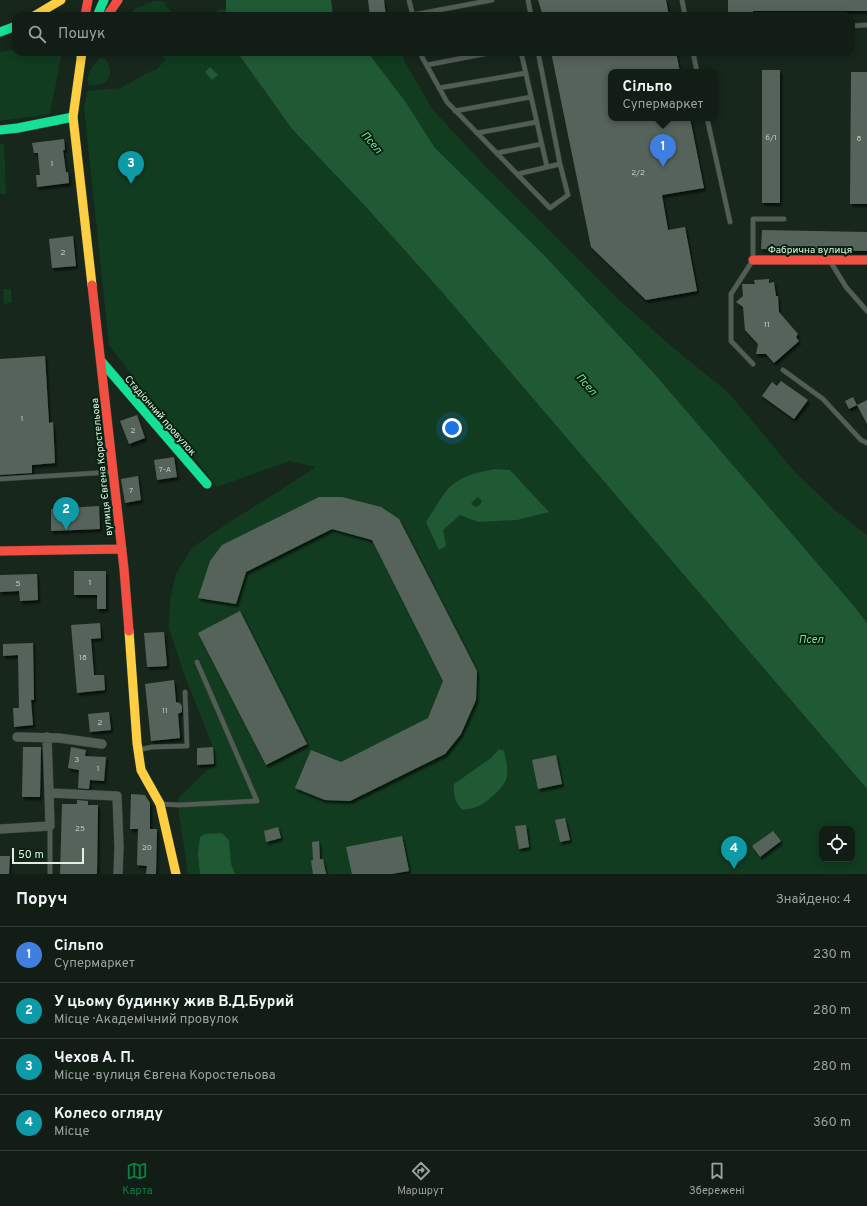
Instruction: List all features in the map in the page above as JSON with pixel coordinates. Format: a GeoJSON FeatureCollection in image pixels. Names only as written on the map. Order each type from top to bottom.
{"type":"FeatureCollection","features":[{"type":"Feature","properties":{"kind":"street"},"geometry":{"type":"LineString","coordinates":[[46,9],[52,0]]}},
{"type":"Feature","properties":{"kind":"street"},"geometry":{"type":"LineString","coordinates":[[41,12],[61,0]]}},
{"type":"Feature","properties":{"kind":"street"},"geometry":{"type":"LineString","coordinates":[[86,12],[88,0]]}},
{"type":"Feature","properties":{"kind":"street"},"geometry":{"type":"LineString","coordinates":[[99,12],[104,0]]}},
{"type":"Feature","properties":{"kind":"street"},"geometry":{"type":"LineString","coordinates":[[110,12],[118,0]]}},
{"type":"Feature","properties":{"kind":"street"},"geometry":{"type":"LineString","coordinates":[[0,32],[12,28]]}},
{"type":"Feature","properties":{"kind":"street","name":"вулиця Євгена Коростельова"},"geometry":{"type":"LineString","coordinates":[[81,56],[72,117],[122,549],[138,750],[142,770],[150,788],[160,804],[176,874]]}},
{"type":"Feature","properties":{"kind":"street"},"geometry":{"type":"LineString","coordinates":[[0,130],[18,128],[72,117]]}},
{"type":"Feature","properties":{"kind":"street","name":"Фабрична вулиця"},"geometry":{"type":"LineString","coordinates":[[753,260],[867,260]]}},
{"type":"Feature","properties":{"kind":"street","name":"Стадіонний провулок"},"geometry":{"type":"LineString","coordinates":[[100,359],[207,484]]}},
{"type":"Feature","properties":{"kind":"street"},"geometry":{"type":"LineString","coordinates":[[0,551],[122,549]]}},
{"type":"Feature","properties":{"kind":"street"},"geometry":{"type":"LineString","coordinates":[[17,737],[47,737],[102,744]]}},
{"type":"Feature","properties":{"kind":"street"},"geometry":{"type":"LineString","coordinates":[[0,829],[50,826],[47,737]]}},
{"type":"Feature","properties":{"kind":"street"},"geometry":{"type":"LineString","coordinates":[[49,793],[117,796],[118,874]]}},
{"type":"Feature","properties":{"kind":"lane"},"geometry":{"type":"LineString","coordinates":[[409,0],[412,12]]}},
{"type":"Feature","properties":{"kind":"lane"},"geometry":{"type":"LineString","coordinates":[[429,12],[492,0]]}},
{"type":"Feature","properties":{"kind":"lane"},"geometry":{"type":"LineString","coordinates":[[528,0],[530,12]]}},
{"type":"Feature","properties":{"kind":"lane"},"geometry":{"type":"LineString","coordinates":[[682,0],[684,12]]}},
{"type":"Feature","properties":{"kind":"lane"},"geometry":{"type":"LineString","coordinates":[[855,26],[867,25]]}},
{"type":"Feature","properties":{"kind":"lane"},"geometry":{"type":"LineString","coordinates":[[423,56],[447,102],[550,208],[568,195],[560,164],[539,56]]}},
{"type":"Feature","properties":{"kind":"lane"},"geometry":{"type":"LineString","coordinates":[[427,65],[473,56]]}},
{"type":"Feature","properties":{"kind":"lane"},"geometry":{"type":"LineString","coordinates":[[522,56],[547,167]]}},
{"type":"Feature","properties":{"kind":"lane"},"geometry":{"type":"LineString","coordinates":[[694,56],[696,69]]}},
{"type":"Feature","properties":{"kind":"lane"},"geometry":{"type":"LineString","coordinates":[[439,88],[526,73]]}},
{"type":"Feature","properties":{"kind":"lane"},"geometry":{"type":"LineString","coordinates":[[456,111],[531,97]]}},
{"type":"Feature","properties":{"kind":"lane"},"geometry":{"type":"LineString","coordinates":[[708,121],[730,222]]}},
{"type":"Feature","properties":{"kind":"lane"},"geometry":{"type":"LineString","coordinates":[[477,133],[537,122]]}},
{"type":"Feature","properties":{"kind":"lane"},"geometry":{"type":"LineString","coordinates":[[497,153],[542,144]]}},
{"type":"Feature","properties":{"kind":"lane"},"geometry":{"type":"LineString","coordinates":[[518,174],[560,164]]}},
{"type":"Feature","properties":{"kind":"lane"},"geometry":{"type":"LineString","coordinates":[[753,364],[731,341],[731,294],[753,260],[753,219],[784,219]]}},
{"type":"Feature","properties":{"kind":"lane"},"geometry":{"type":"LineString","coordinates":[[830,260],[846,287],[867,311]]}},
{"type":"Feature","properties":{"kind":"lane"},"geometry":{"type":"LineString","coordinates":[[783,370],[823,399],[861,440],[867,443]]}},
{"type":"Feature","properties":{"kind":"lane"},"geometry":{"type":"LineString","coordinates":[[0,479],[113,472]]}},
{"type":"Feature","properties":{"kind":"lane"},"geometry":{"type":"LineString","coordinates":[[160,804],[179,805],[257,801],[197,662]]}},
{"type":"Feature","properties":{"kind":"lane"},"geometry":{"type":"LineString","coordinates":[[138,750],[152,747],[187,746],[185,692]]}},
{"type":"Feature","properties":{"kind":"lane"},"geometry":{"type":"LineString","coordinates":[[50,826],[50,874]]}},
{"type":"Feature","properties":{"kind":"shaded area"},"geometry":{"type":"Polygon","coordinates":[[[154,1],[163,1],[171,12],[132,12],[136,8],[154,1]]]}},
{"type":"Feature","properties":{"kind":"shaded area"},"geometry":{"type":"Polygon","coordinates":[[[220,9],[226,9],[226,12],[216,12],[220,9]]]}},
{"type":"Feature","properties":{"kind":"shaded area"},"geometry":{"type":"Polygon","coordinates":[[[12,50],[12,56],[61,56],[50,114],[0,121],[0,52],[12,50]]]}},
{"type":"Feature","properties":{"kind":"shaded area"},"geometry":{"type":"Polygon","coordinates":[[[160,56],[240,56],[292,129],[365,206],[442,292],[867,789],[867,874],[188,874],[178,798],[214,764],[213,747],[184,674],[169,628],[170,600],[176,574],[192,548],[316,467],[289,461],[217,487],[109,345],[84,108],[87,91],[121,88],[143,75],[157,69],[166,59],[160,56]]]}},
{"type":"Feature","properties":{"kind":"shaded area"},"geometry":{"type":"Polygon","coordinates":[[[371,56],[403,56],[433,110],[488,169],[618,299],[677,351],[728,392],[795,472],[836,511],[867,535],[867,623],[652,371],[543,254],[435,148],[405,101],[371,56]]]}},
{"type":"Feature","properties":{"kind":"shaded area"},"geometry":{"type":"Polygon","coordinates":[[[100,58],[105,58],[110,69],[108,79],[101,84],[89,85],[89,75],[100,58]]]}},
{"type":"Feature","properties":{"kind":"shaded area"},"geometry":{"type":"Polygon","coordinates":[[[0,144],[4,144],[6,194],[0,194],[0,144]]]}},
{"type":"Feature","properties":{"kind":"shaded area"},"geometry":{"type":"Polygon","coordinates":[[[3,289],[11,289],[12,303],[4,304],[3,289]]]}},
{"type":"Feature","properties":{"kind":"water"},"geometry":{"type":"Polygon","coordinates":[[[226,0],[331,0],[332,12],[226,12],[226,0]]]}},
{"type":"Feature","properties":{"kind":"water","name":"Псел"},"geometry":{"type":"Polygon","coordinates":[[[240,56],[371,56],[405,101],[435,148],[543,254],[652,371],[867,623],[867,789],[442,292],[365,206],[292,129],[240,56]]]}},
{"type":"Feature","properties":{"kind":"water"},"geometry":{"type":"Polygon","coordinates":[[[210,67],[218,75],[212,80],[205,72],[210,67]]]}},
{"type":"Feature","properties":{"kind":"water"},"geometry":{"type":"Polygon","coordinates":[[[495,469],[510,470],[549,512],[517,520],[478,522],[460,515],[443,530],[446,546],[439,550],[426,522],[434,508],[448,489],[456,482],[472,474],[495,469]],[[478,497],[471,503],[475,507],[480,505],[482,501],[478,497]]]}},
{"type":"Feature","properties":{"kind":"water"},"geometry":{"type":"Polygon","coordinates":[[[499,749],[504,751],[507,773],[506,780],[502,787],[479,806],[463,810],[458,805],[455,798],[454,784],[491,758],[499,749]]]}},
{"type":"Feature","properties":{"kind":"water"},"geometry":{"type":"Polygon","coordinates":[[[222,833],[229,840],[231,864],[235,874],[200,874],[198,854],[200,837],[205,834],[222,833]]]}},
{"type":"Feature","properties":{"kind":"building"},"geometry":{"type":"Polygon","coordinates":[[[368,0],[384,0],[386,12],[370,12],[368,0]]]}},
{"type":"Feature","properties":{"kind":"building"},"geometry":{"type":"Polygon","coordinates":[[[538,0],[666,0],[668,12],[542,12],[538,0]]]}},
{"type":"Feature","properties":{"kind":"building"},"geometry":{"type":"Polygon","coordinates":[[[728,0],[867,0],[867,11],[728,12],[728,0]]]}},
{"type":"Feature","properties":{"kind":"building"},"geometry":{"type":"Polygon","coordinates":[[[552,56],[677,56],[679,69],[608,69],[608,121],[691,121],[704,188],[662,195],[668,230],[685,227],[697,291],[646,300],[591,247],[552,56]]]}},
{"type":"Feature","properties":{"kind":"building"},"geometry":{"type":"Polygon","coordinates":[[[762,70],[780,70],[780,203],[762,203],[762,70]]]}},
{"type":"Feature","properties":{"kind":"building"},"geometry":{"type":"Polygon","coordinates":[[[851,72],[867,72],[867,204],[850,204],[851,72]]]}},
{"type":"Feature","properties":{"kind":"building"},"geometry":{"type":"Polygon","coordinates":[[[64,139],[65,150],[63,150],[69,183],[37,187],[36,175],[40,175],[38,153],[34,153],[32,143],[64,139]]]}},
{"type":"Feature","properties":{"kind":"building"},"geometry":{"type":"Polygon","coordinates":[[[762,230],[867,232],[867,251],[761,249],[762,230]]]}},
{"type":"Feature","properties":{"kind":"building"},"geometry":{"type":"Polygon","coordinates":[[[73,236],[76,266],[52,268],[49,239],[73,236]]]}},
{"type":"Feature","properties":{"kind":"building"},"geometry":{"type":"Polygon","coordinates":[[[769,279],[769,283],[774,282],[776,296],[778,296],[779,312],[798,334],[796,337],[799,341],[774,363],[766,354],[756,354],[758,344],[745,330],[743,307],[736,302],[743,296],[742,284],[755,284],[754,280],[769,279]]]}},
{"type":"Feature","properties":{"kind":"building"},"geometry":{"type":"Polygon","coordinates":[[[45,356],[49,423],[53,422],[55,463],[32,465],[32,473],[0,475],[0,359],[45,356]]]}},
{"type":"Feature","properties":{"kind":"building"},"geometry":{"type":"Polygon","coordinates":[[[781,381],[808,400],[794,419],[762,396],[772,382],[777,386],[781,381]]]}},
{"type":"Feature","properties":{"kind":"building"},"geometry":{"type":"Polygon","coordinates":[[[853,397],[857,405],[849,409],[845,401],[853,397]]]}},
{"type":"Feature","properties":{"kind":"building"},"geometry":{"type":"Polygon","coordinates":[[[867,400],[867,424],[857,405],[867,400]]]}},
{"type":"Feature","properties":{"kind":"building"},"geometry":{"type":"Polygon","coordinates":[[[137,415],[145,438],[129,444],[120,421],[137,415]]]}},
{"type":"Feature","properties":{"kind":"building"},"geometry":{"type":"Polygon","coordinates":[[[174,457],[177,477],[157,480],[154,460],[174,457]]]}},
{"type":"Feature","properties":{"kind":"building"},"geometry":{"type":"Polygon","coordinates":[[[138,476],[141,500],[125,503],[121,479],[138,476]]]}},
{"type":"Feature","properties":{"kind":"building"},"geometry":{"type":"Polygon","coordinates":[[[319,497],[342,497],[381,507],[399,519],[477,671],[476,700],[461,734],[445,754],[350,801],[325,800],[295,788],[311,750],[341,762],[428,718],[443,681],[372,540],[332,529],[246,572],[236,604],[198,598],[210,561],[222,545],[319,497]]]}},
{"type":"Feature","properties":{"kind":"building"},"geometry":{"type":"Polygon","coordinates":[[[99,506],[100,529],[51,531],[51,509],[99,506]]]}},
{"type":"Feature","properties":{"kind":"building"},"geometry":{"type":"Polygon","coordinates":[[[74,571],[106,571],[106,609],[97,609],[97,595],[74,595],[74,571]]]}},
{"type":"Feature","properties":{"kind":"building"},"geometry":{"type":"Polygon","coordinates":[[[37,574],[38,600],[20,601],[19,591],[0,592],[0,575],[37,574]]]}},
{"type":"Feature","properties":{"kind":"building"},"geometry":{"type":"Polygon","coordinates":[[[240,611],[307,744],[266,765],[198,633],[240,611]]]}},
{"type":"Feature","properties":{"kind":"building"},"geometry":{"type":"Polygon","coordinates":[[[100,623],[101,638],[91,639],[94,675],[104,675],[105,690],[77,693],[71,625],[100,623]]]}},
{"type":"Feature","properties":{"kind":"building"},"geometry":{"type":"Polygon","coordinates":[[[164,632],[167,666],[147,667],[144,633],[164,632]]]}},
{"type":"Feature","properties":{"kind":"building"},"geometry":{"type":"Polygon","coordinates":[[[33,643],[34,700],[31,700],[33,725],[14,727],[13,708],[19,708],[18,655],[3,656],[3,644],[33,643]]]}},
{"type":"Feature","properties":{"kind":"building"},"geometry":{"type":"Polygon","coordinates":[[[174,680],[176,702],[180,703],[182,706],[182,712],[178,714],[180,738],[151,741],[145,684],[174,680]]]}},
{"type":"Feature","properties":{"kind":"building"},"geometry":{"type":"Polygon","coordinates":[[[109,712],[111,730],[90,732],[88,714],[109,712]]]}},
{"type":"Feature","properties":{"kind":"building"},"geometry":{"type":"Polygon","coordinates":[[[23,747],[41,747],[40,797],[22,797],[23,747]]]}},
{"type":"Feature","properties":{"kind":"building"},"geometry":{"type":"Polygon","coordinates":[[[71,747],[86,750],[85,756],[106,757],[104,781],[90,780],[89,789],[78,788],[79,770],[68,768],[71,747]]]}},
{"type":"Feature","properties":{"kind":"building"},"geometry":{"type":"Polygon","coordinates":[[[213,747],[214,764],[197,765],[197,748],[213,747]]]}},
{"type":"Feature","properties":{"kind":"building"},"geometry":{"type":"Polygon","coordinates":[[[556,755],[562,784],[538,789],[532,760],[556,755]]]}},
{"type":"Feature","properties":{"kind":"building"},"geometry":{"type":"Polygon","coordinates":[[[131,794],[145,795],[150,803],[150,829],[157,829],[156,874],[146,874],[147,866],[137,865],[138,829],[130,829],[131,794]]]}},
{"type":"Feature","properties":{"kind":"building"},"geometry":{"type":"Polygon","coordinates":[[[77,800],[88,801],[88,805],[98,805],[97,874],[60,874],[62,804],[77,804],[77,800]]]}},
{"type":"Feature","properties":{"kind":"building"},"geometry":{"type":"Polygon","coordinates":[[[565,818],[570,840],[560,842],[555,820],[565,818]]]}},
{"type":"Feature","properties":{"kind":"building"},"geometry":{"type":"Polygon","coordinates":[[[526,825],[529,847],[519,849],[515,826],[526,825]]]}},
{"type":"Feature","properties":{"kind":"building"},"geometry":{"type":"Polygon","coordinates":[[[278,827],[281,838],[266,842],[264,831],[278,827]]]}},
{"type":"Feature","properties":{"kind":"building"},"geometry":{"type":"Polygon","coordinates":[[[773,831],[781,841],[760,857],[752,846],[773,831]]]}},
{"type":"Feature","properties":{"kind":"building"},"geometry":{"type":"Polygon","coordinates":[[[402,836],[409,871],[391,874],[352,874],[346,847],[402,836]]]}},
{"type":"Feature","properties":{"kind":"building"},"geometry":{"type":"Polygon","coordinates":[[[319,841],[320,859],[323,859],[326,874],[313,874],[311,861],[313,860],[312,842],[319,841]]]}},
{"type":"Feature","properties":{"kind":"building"},"geometry":{"type":"Polygon","coordinates":[[[0,856],[10,856],[9,874],[0,874],[0,856]]]}},
{"type":"Feature","properties":{"kind":"traffic: fast"},"geometry":{"type":"LineString","coordinates":[[99,12],[104,0]]}},
{"type":"Feature","properties":{"kind":"traffic: fast"},"geometry":{"type":"LineString","coordinates":[[0,32],[12,28]]}},
{"type":"Feature","properties":{"kind":"traffic: fast"},"geometry":{"type":"LineString","coordinates":[[0,130],[73,117]]}},
{"type":"Feature","properties":{"kind":"traffic: fast"},"geometry":{"type":"LineString","coordinates":[[101,361],[207,484]]}},
{"type":"Feature","properties":{"kind":"traffic: slow"},"geometry":{"type":"LineString","coordinates":[[41,12],[61,0]]}},
{"type":"Feature","properties":{"kind":"traffic: slow"},"geometry":{"type":"LineString","coordinates":[[81,56],[73,117],[92,285]]}},
{"type":"Feature","properties":{"kind":"traffic: slow"},"geometry":{"type":"LineString","coordinates":[[129,631],[137,743],[141,770],[160,804],[176,874]]}},
{"type":"Feature","properties":{"kind":"traffic: jam"},"geometry":{"type":"LineString","coordinates":[[86,12],[88,0]]}},
{"type":"Feature","properties":{"kind":"traffic: jam"},"geometry":{"type":"LineString","coordinates":[[110,12],[118,0]]}},
{"type":"Feature","properties":{"kind":"traffic: jam"},"geometry":{"type":"LineString","coordinates":[[753,260],[867,260]]}},
{"type":"Feature","properties":{"kind":"traffic: jam"},"geometry":{"type":"LineString","coordinates":[[92,285],[124,569],[129,631]]}},
{"type":"Feature","properties":{"kind":"traffic: jam"},"geometry":{"type":"LineString","coordinates":[[0,551],[122,549]]}},
{"type":"Feature","properties":{"kind":"place","name":"Сільпо"},"geometry":{"type":"Point","coordinates":[663,167]}},
{"type":"Feature","properties":{"kind":"place","name":"Чехов А. П."},"geometry":{"type":"Point","coordinates":[131,184]}},
{"type":"Feature","properties":{"kind":"place","name":"У цьому будинку жив В.Д.Бурий"},"geometry":{"type":"Point","coordinates":[66,530]}},
{"type":"Feature","properties":{"kind":"place","name":"Колесо огляду"},"geometry":{"type":"Point","coordinates":[734,869]}}]}
